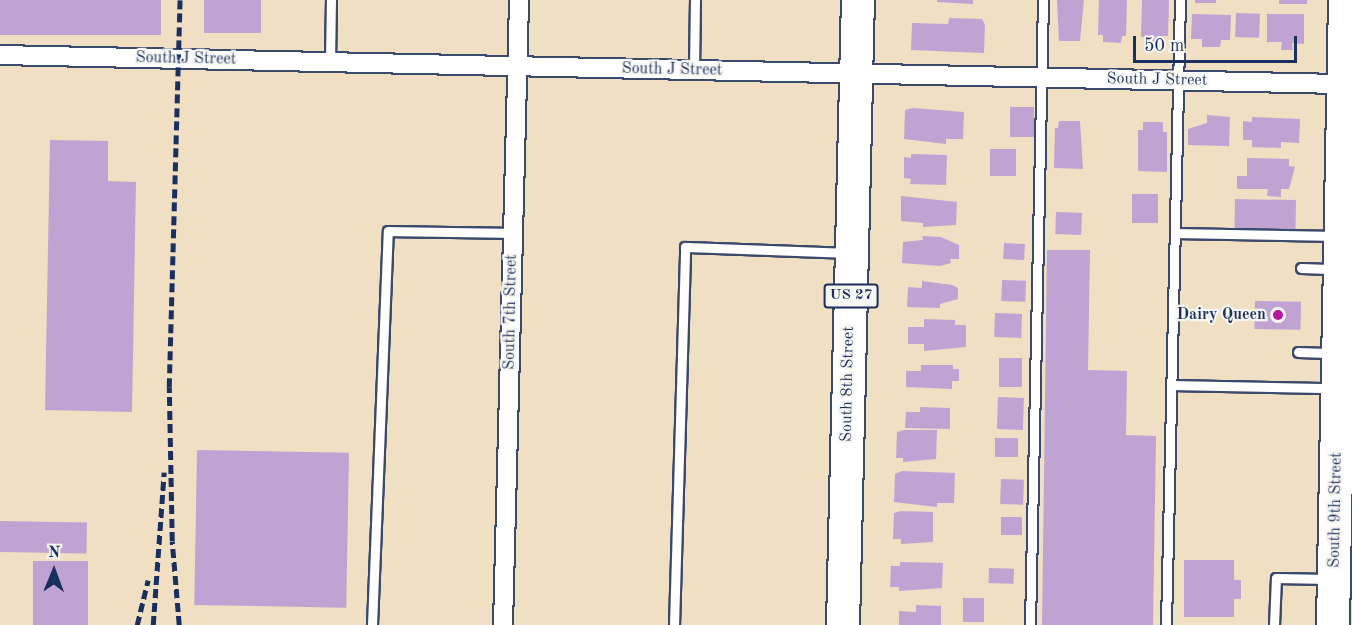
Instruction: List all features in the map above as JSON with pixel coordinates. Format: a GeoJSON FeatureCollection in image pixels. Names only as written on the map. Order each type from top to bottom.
{"type":"FeatureCollection","features":[{"type":"Feature","properties":{"kind":"highway","name":"South 8th Street"},"geometry":{"type":"LineString","coordinates":[[843,625],[858,0]]}},
{"type":"Feature","properties":{"kind":"highway","name":"South 9th Street"},"geometry":{"type":"LineString","coordinates":[[1333,625],[1339,353],[1344,248],[1345,0]]}},
{"type":"Feature","properties":{"kind":"street","name":"South 7th Street"},"geometry":{"type":"LineString","coordinates":[[503,625],[519,0]]}},
{"type":"Feature","properties":{"kind":"street","name":"South J Street"},"geometry":{"type":"LineString","coordinates":[[0,55],[1343,84]]}},
{"type":"Feature","properties":{"kind":"lane"},"geometry":{"type":"LineString","coordinates":[[330,62],[331,0]]}},
{"type":"Feature","properties":{"kind":"lane"},"geometry":{"type":"LineString","coordinates":[[694,70],[695,0]]}},
{"type":"Feature","properties":{"kind":"lane"},"geometry":{"type":"LineString","coordinates":[[1030,625],[1043,0]]}},
{"type":"Feature","properties":{"kind":"lane"},"geometry":{"type":"LineString","coordinates":[[1166,625],[1180,0]]}},
{"type":"Feature","properties":{"kind":"lane"},"geometry":{"type":"LineString","coordinates":[[372,625],[388,231],[513,233]]}},
{"type":"Feature","properties":{"kind":"lane"},"geometry":{"type":"LineString","coordinates":[[1175,233],[1344,248]]}},
{"type":"Feature","properties":{"kind":"lane"},"geometry":{"type":"LineString","coordinates":[[674,625],[685,247],[852,253]]}},
{"type":"Feature","properties":{"kind":"lane"},"geometry":{"type":"LineString","coordinates":[[1301,268],[1344,248]]}},
{"type":"Feature","properties":{"kind":"lane"},"geometry":{"type":"LineString","coordinates":[[1298,352],[1339,353]]}},
{"type":"Feature","properties":{"kind":"lane"},"geometry":{"type":"LineString","coordinates":[[1171,385],[1339,388]]}},
{"type":"Feature","properties":{"kind":"lane"},"geometry":{"type":"LineString","coordinates":[[1274,625],[1276,578],[1334,579]]}},
{"type":"Feature","properties":{"kind":"building"},"geometry":{"type":"Polygon","coordinates":[[[0,0],[161,0],[161,35],[0,35],[0,0]]]}},
{"type":"Feature","properties":{"kind":"building"},"geometry":{"type":"Polygon","coordinates":[[[204,0],[261,0],[261,33],[204,33],[204,0]]]}},
{"type":"Feature","properties":{"kind":"building"},"geometry":{"type":"Polygon","coordinates":[[[937,0],[973,0],[973,4],[937,2],[937,0]]]}},
{"type":"Feature","properties":{"kind":"building"},"geometry":{"type":"Polygon","coordinates":[[[1057,0],[1084,0],[1080,41],[1059,41],[1057,0]]]}},
{"type":"Feature","properties":{"kind":"building"},"geometry":{"type":"Polygon","coordinates":[[[1099,0],[1127,0],[1126,36],[1122,36],[1121,43],[1103,42],[1103,35],[1098,35],[1099,0]]]}},
{"type":"Feature","properties":{"kind":"building"},"geometry":{"type":"Polygon","coordinates":[[[1142,0],[1169,0],[1168,36],[1159,36],[1159,44],[1145,43],[1145,37],[1141,37],[1142,0]]]}},
{"type":"Feature","properties":{"kind":"building"},"geometry":{"type":"Polygon","coordinates":[[[1195,0],[1216,0],[1216,3],[1195,3],[1195,0]]]}},
{"type":"Feature","properties":{"kind":"building"},"geometry":{"type":"Polygon","coordinates":[[[1279,0],[1307,0],[1307,4],[1279,4],[1279,0]]]}},
{"type":"Feature","properties":{"kind":"building"},"geometry":{"type":"Polygon","coordinates":[[[1236,13],[1260,14],[1259,38],[1235,37],[1236,13]]]}},
{"type":"Feature","properties":{"kind":"building"},"geometry":{"type":"Polygon","coordinates":[[[1192,14],[1231,15],[1230,40],[1221,40],[1220,47],[1202,47],[1202,39],[1191,39],[1192,14]]]}},
{"type":"Feature","properties":{"kind":"building"},"geometry":{"type":"Polygon","coordinates":[[[1267,14],[1304,14],[1304,44],[1292,43],[1293,50],[1281,50],[1282,42],[1267,42],[1267,14]]]}},
{"type":"Feature","properties":{"kind":"building"},"geometry":{"type":"Polygon","coordinates":[[[949,18],[982,19],[985,25],[984,53],[911,50],[912,23],[948,24],[949,18]]]}},
{"type":"Feature","properties":{"kind":"building"},"geometry":{"type":"Polygon","coordinates":[[[1010,107],[1034,107],[1034,137],[1010,137],[1010,107]]]}},
{"type":"Feature","properties":{"kind":"building"},"geometry":{"type":"Polygon","coordinates":[[[913,108],[964,112],[963,139],[946,139],[946,144],[904,139],[905,110],[913,108]]]}},
{"type":"Feature","properties":{"kind":"building"},"geometry":{"type":"Polygon","coordinates":[[[1207,115],[1230,117],[1229,146],[1188,145],[1188,129],[1207,123],[1207,115]]]}},
{"type":"Feature","properties":{"kind":"building"},"geometry":{"type":"Polygon","coordinates":[[[1252,117],[1300,119],[1299,143],[1281,142],[1281,148],[1252,147],[1252,140],[1243,140],[1243,121],[1252,122],[1252,117]]]}},
{"type":"Feature","properties":{"kind":"building"},"geometry":{"type":"Polygon","coordinates":[[[1059,121],[1080,121],[1083,169],[1054,168],[1055,128],[1058,128],[1059,121]]]}},
{"type":"Feature","properties":{"kind":"building"},"geometry":{"type":"Polygon","coordinates":[[[1143,122],[1163,122],[1163,132],[1167,132],[1167,172],[1138,171],[1138,130],[1143,130],[1143,122]]]}},
{"type":"Feature","properties":{"kind":"building"},"geometry":{"type":"Polygon","coordinates":[[[50,140],[108,141],[108,181],[136,182],[132,412],[45,410],[50,140]]]}},
{"type":"Feature","properties":{"kind":"building"},"geometry":{"type":"Polygon","coordinates":[[[990,149],[1016,149],[1016,176],[990,176],[990,149]]]}},
{"type":"Feature","properties":{"kind":"building"},"geometry":{"type":"Polygon","coordinates":[[[911,154],[947,155],[946,185],[910,184],[911,179],[904,178],[904,157],[911,158],[911,154]]]}},
{"type":"Feature","properties":{"kind":"building"},"geometry":{"type":"Polygon","coordinates":[[[1247,158],[1289,159],[1289,166],[1295,167],[1289,189],[1281,189],[1281,197],[1267,196],[1268,189],[1237,189],[1237,176],[1247,176],[1247,158]]]}},
{"type":"Feature","properties":{"kind":"building"},"geometry":{"type":"Polygon","coordinates":[[[1132,194],[1158,194],[1158,223],[1132,223],[1132,194]]]}},
{"type":"Feature","properties":{"kind":"building"},"geometry":{"type":"Polygon","coordinates":[[[901,196],[957,202],[956,225],[923,227],[923,223],[901,221],[901,196]]]}},
{"type":"Feature","properties":{"kind":"building"},"geometry":{"type":"Polygon","coordinates":[[[1235,199],[1296,200],[1295,231],[1234,230],[1235,199]]]}},
{"type":"Feature","properties":{"kind":"building"},"geometry":{"type":"Polygon","coordinates":[[[1056,212],[1082,213],[1081,235],[1055,234],[1056,212]]]}},
{"type":"Feature","properties":{"kind":"building"},"geometry":{"type":"Polygon","coordinates":[[[922,236],[941,237],[959,245],[959,259],[950,259],[951,263],[940,266],[902,263],[903,242],[923,240],[922,236]]]}},
{"type":"Feature","properties":{"kind":"building"},"geometry":{"type":"Polygon","coordinates":[[[1004,243],[1025,244],[1024,260],[1003,259],[1004,243]]]}},
{"type":"Feature","properties":{"kind":"building"},"geometry":{"type":"Polygon","coordinates":[[[1047,250],[1090,250],[1088,370],[1127,371],[1126,435],[1156,436],[1153,625],[1042,625],[1047,250]]]}},
{"type":"Feature","properties":{"kind":"building"},"geometry":{"type":"Polygon","coordinates":[[[1002,280],[1026,281],[1025,302],[1001,301],[1002,280]]]}},
{"type":"Feature","properties":{"kind":"building"},"geometry":{"type":"Polygon","coordinates":[[[922,281],[958,288],[958,299],[940,304],[940,308],[907,307],[908,287],[922,288],[922,281]]]}},
{"type":"Feature","properties":{"kind":"building","name":"Dairy Queen"},"geometry":{"type":"Polygon","coordinates":[[[1255,301],[1301,302],[1301,330],[1255,329],[1255,301]]]}},
{"type":"Feature","properties":{"kind":"building"},"geometry":{"type":"Polygon","coordinates":[[[995,313],[1022,314],[1021,338],[994,337],[995,313]]]}},
{"type":"Feature","properties":{"kind":"building"},"geometry":{"type":"Polygon","coordinates":[[[924,319],[955,320],[955,325],[966,325],[966,347],[924,351],[924,344],[908,344],[908,327],[924,327],[924,319]]]}},
{"type":"Feature","properties":{"kind":"building"},"geometry":{"type":"Polygon","coordinates":[[[999,358],[1022,358],[1022,387],[999,387],[999,358]]]}},
{"type":"Feature","properties":{"kind":"building"},"geometry":{"type":"Polygon","coordinates":[[[921,365],[953,365],[953,369],[959,369],[959,381],[952,381],[952,389],[906,387],[906,371],[921,371],[921,365]]]}},
{"type":"Feature","properties":{"kind":"building"},"geometry":{"type":"Polygon","coordinates":[[[998,397],[1024,398],[1023,430],[997,429],[998,397]]]}},
{"type":"Feature","properties":{"kind":"building"},"geometry":{"type":"Polygon","coordinates":[[[920,407],[950,408],[950,429],[905,428],[906,412],[920,412],[920,407]]]}},
{"type":"Feature","properties":{"kind":"building"},"geometry":{"type":"Polygon","coordinates":[[[937,430],[936,459],[903,462],[903,458],[896,458],[897,432],[937,430]]]}},
{"type":"Feature","properties":{"kind":"building"},"geometry":{"type":"Polygon","coordinates":[[[995,438],[1018,438],[1018,457],[995,457],[995,438]]]}},
{"type":"Feature","properties":{"kind":"building"},"geometry":{"type":"Polygon","coordinates":[[[197,450],[349,453],[346,608],[194,605],[197,450]]]}},
{"type":"Feature","properties":{"kind":"building"},"geometry":{"type":"Polygon","coordinates":[[[902,471],[955,473],[954,503],[937,503],[937,507],[894,502],[895,474],[902,471]]]}},
{"type":"Feature","properties":{"kind":"building"},"geometry":{"type":"Polygon","coordinates":[[[1001,479],[1024,480],[1023,505],[1000,504],[1001,479]]]}},
{"type":"Feature","properties":{"kind":"building"},"geometry":{"type":"Polygon","coordinates":[[[901,511],[933,512],[933,542],[901,544],[901,539],[893,539],[894,513],[901,511]]]}},
{"type":"Feature","properties":{"kind":"building"},"geometry":{"type":"Polygon","coordinates":[[[1001,517],[1022,517],[1022,535],[1001,535],[1001,517]]]}},
{"type":"Feature","properties":{"kind":"building"},"geometry":{"type":"Polygon","coordinates":[[[0,521],[87,523],[86,554],[0,552],[0,521]]]}},
{"type":"Feature","properties":{"kind":"building"},"geometry":{"type":"Polygon","coordinates":[[[1184,560],[1234,560],[1234,580],[1241,580],[1241,599],[1234,599],[1234,617],[1184,617],[1184,560]]]}},
{"type":"Feature","properties":{"kind":"building"},"geometry":{"type":"Polygon","coordinates":[[[33,561],[88,561],[88,625],[33,625],[33,561]]]}},
{"type":"Feature","properties":{"kind":"building"},"geometry":{"type":"Polygon","coordinates":[[[900,562],[943,563],[942,588],[899,591],[899,587],[890,587],[891,566],[900,566],[900,562]]]}},
{"type":"Feature","properties":{"kind":"building"},"geometry":{"type":"Polygon","coordinates":[[[989,568],[1014,569],[1013,584],[988,583],[989,568]]]}},
{"type":"Feature","properties":{"kind":"building"},"geometry":{"type":"Polygon","coordinates":[[[963,598],[984,598],[984,622],[963,622],[963,598]]]}},
{"type":"Feature","properties":{"kind":"building"},"geometry":{"type":"Polygon","coordinates":[[[916,605],[941,606],[941,625],[899,625],[899,611],[916,612],[916,605]]]}},
{"type":"Feature","properties":{"kind":"railway"},"geometry":{"type":"LineString","coordinates":[[179,625],[172,541],[169,387],[180,0]]}},
{"type":"Feature","properties":{"kind":"railway"},"geometry":{"type":"LineString","coordinates":[[153,625],[164,472]]}},
{"type":"Feature","properties":{"kind":"railway"},"geometry":{"type":"LineString","coordinates":[[137,625],[148,580]]}},
{"type":"Feature","properties":{"kind":"place","name":"Dairy Queen"},"geometry":{"type":"Point","coordinates":[1278,315]}}]}
